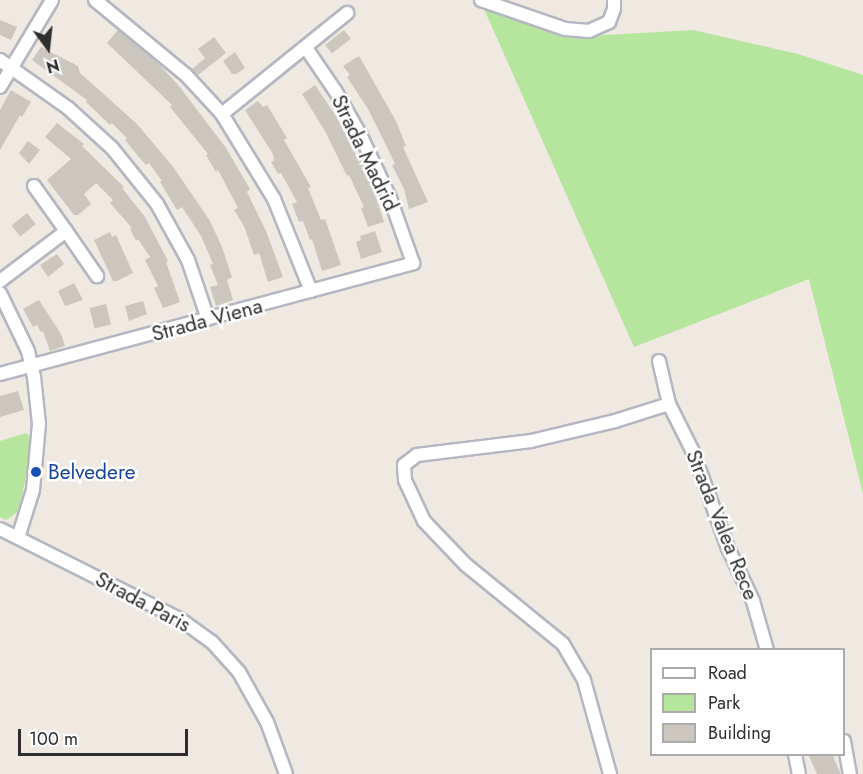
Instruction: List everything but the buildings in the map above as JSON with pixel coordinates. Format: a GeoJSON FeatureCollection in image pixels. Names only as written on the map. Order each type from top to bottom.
{"type":"FeatureCollection","features":[{"type":"Feature","properties":{"kind":"street"},"geometry":{"type":"LineString","coordinates":[[0,87],[52,0]]}},
{"type":"Feature","properties":{"kind":"street"},"geometry":{"type":"LineString","coordinates":[[95,0],[186,75],[222,114],[274,199],[296,247],[311,291]]}},
{"type":"Feature","properties":{"kind":"street"},"geometry":{"type":"LineString","coordinates":[[482,0],[566,29],[589,31],[609,22],[614,9],[614,0]]}},
{"type":"Feature","properties":{"kind":"street"},"geometry":{"type":"LineString","coordinates":[[222,114],[347,13]]}},
{"type":"Feature","properties":{"kind":"street","name":"Strada Madrid"},"geometry":{"type":"LineString","coordinates":[[306,48],[336,92],[361,136],[390,198],[413,263]]}},
{"type":"Feature","properties":{"kind":"street"},"geometry":{"type":"LineString","coordinates":[[0,60],[12,66],[68,108],[112,148],[157,204],[188,261],[208,320]]}},
{"type":"Feature","properties":{"kind":"street"},"geometry":{"type":"LineString","coordinates":[[34,186],[97,276]]}},
{"type":"Feature","properties":{"kind":"street"},"geometry":{"type":"LineString","coordinates":[[0,281],[66,231]]}},
{"type":"Feature","properties":{"kind":"street","name":"Strada Viena"},"geometry":{"type":"LineString","coordinates":[[0,374],[208,320],[413,263]]}},
{"type":"Feature","properties":{"kind":"street"},"geometry":{"type":"LineString","coordinates":[[0,293],[22,335],[32,366],[39,424],[33,490],[18,538]]}},
{"type":"Feature","properties":{"kind":"street","name":"Strada Valea Rece"},"geometry":{"type":"LineString","coordinates":[[659,361],[669,404],[698,463],[728,548],[753,601],[766,648]]}},
{"type":"Feature","properties":{"kind":"street"},"geometry":{"type":"LineString","coordinates":[[610,774],[584,680],[564,644],[466,565],[424,521],[405,480],[404,465],[417,456],[531,441],[615,421],[669,404]]}},
{"type":"Feature","properties":{"kind":"street","name":"Strada Paris"},"geometry":{"type":"LineString","coordinates":[[0,529],[180,619],[212,642],[238,672],[267,722],[286,774]]}},
{"type":"Feature","properties":{"kind":"street"},"geometry":{"type":"LineString","coordinates":[[845,750],[850,774]]}},
{"type":"Feature","properties":{"kind":"street"},"geometry":{"type":"LineString","coordinates":[[795,756],[799,774]]}},
{"type":"Feature","properties":{"kind":"green space"},"geometry":{"type":"Polygon","coordinates":[[[484,9],[571,37],[693,30],[798,54],[863,75],[863,494],[809,279],[634,347],[484,9]]]}},
{"type":"Feature","properties":{"kind":"green space"},"geometry":{"type":"Polygon","coordinates":[[[26,433],[33,440],[19,511],[6,520],[0,517],[0,441],[26,433]]]}},
{"type":"Feature","properties":{"kind":"place","name":"Belvedere"},"geometry":{"type":"Point","coordinates":[36,472]}}]}
